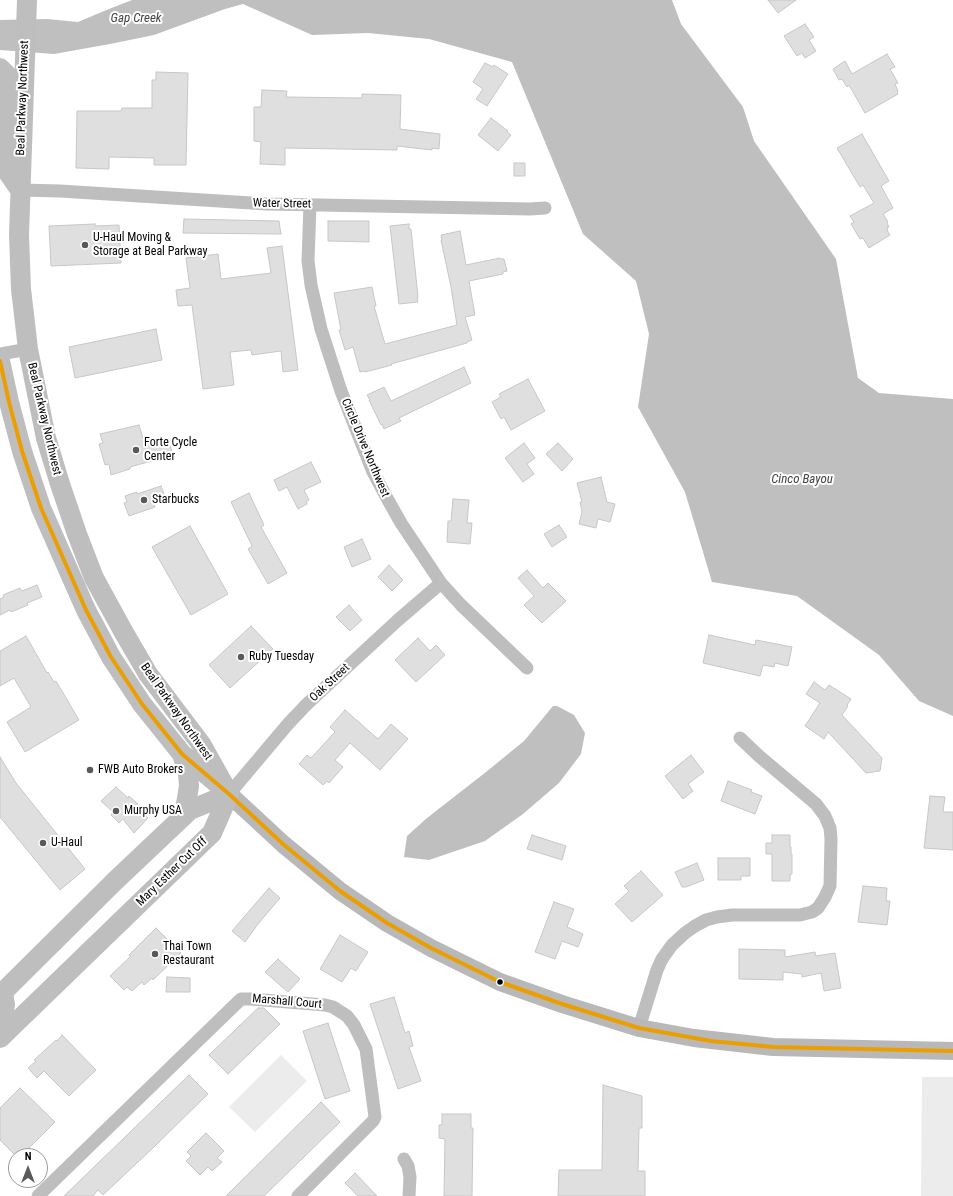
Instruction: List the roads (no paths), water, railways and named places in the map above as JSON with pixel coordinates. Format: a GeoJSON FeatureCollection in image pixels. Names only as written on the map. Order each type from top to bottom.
{"type":"FeatureCollection","features":[{"type":"Feature","properties":{"kind":"main road","name":"Beal Parkway Northwest"},"geometry":{"type":"LineString","coordinates":[[26,4],[19,235],[21,289],[28,349],[46,438],[77,534],[94,578],[148,674],[201,744],[229,794]]}},
{"type":"Feature","properties":{"kind":"main road"},"geometry":{"type":"LineString","coordinates":[[0,68],[6,74],[6,160],[9,174],[20,190]]}},
{"type":"Feature","properties":{"kind":"main road","name":"Beal Parkway Northwest"},"geometry":{"type":"LineString","coordinates":[[0,361],[10,409],[41,508],[86,610],[111,657],[142,704],[182,754],[229,794],[283,844],[340,890],[387,923],[436,951],[500,982],[562,1004],[639,1028],[711,1041],[773,1047],[953,1051]]}},
{"type":"Feature","properties":{"kind":"main road"},"geometry":{"type":"LineString","coordinates":[[34,488],[52,498],[73,548],[90,566]]}},
{"type":"Feature","properties":{"kind":"main road"},"geometry":{"type":"LineString","coordinates":[[182,754],[188,773],[189,786],[184,816]]}},
{"type":"Feature","properties":{"kind":"main road"},"geometry":{"type":"LineString","coordinates":[[0,1023],[5,1005],[1,991],[190,810],[229,794]]}},
{"type":"Feature","properties":{"kind":"main road","name":"Mary Esther Cut Off"},"geometry":{"type":"LineString","coordinates":[[0,1038],[212,833],[229,794]]}},
{"type":"Feature","properties":{"kind":"street","name":"Water Street"},"geometry":{"type":"LineString","coordinates":[[20,190],[60,191],[241,203],[523,209],[545,208]]}},
{"type":"Feature","properties":{"kind":"street","name":"Circle Drive Northwest"},"geometry":{"type":"LineString","coordinates":[[310,205],[308,261],[311,285],[321,328],[341,391],[365,452],[401,523],[441,583],[461,605],[527,668]]}},
{"type":"Feature","properties":{"kind":"street"},"geometry":{"type":"LineString","coordinates":[[0,354],[28,349]]}},
{"type":"Feature","properties":{"kind":"street","name":"Oak Street"},"geometry":{"type":"LineString","coordinates":[[229,794],[288,724],[307,704],[398,620],[441,583]]}},
{"type":"Feature","properties":{"kind":"street"},"geometry":{"type":"LineString","coordinates":[[639,1028],[657,970],[662,959],[672,945],[685,932],[706,920],[717,917],[732,915],[800,915],[812,912],[818,908],[825,898],[830,886],[831,839],[830,828],[825,816],[816,804],[740,738]]}},
{"type":"Feature","properties":{"kind":"street","name":"Marshall Court"},"geometry":{"type":"LineString","coordinates":[[38,1196],[241,999],[251,999],[325,1005],[333,1008],[347,1016],[354,1025],[366,1049],[375,1117],[373,1121],[298,1196]]}},
{"type":"Feature","properties":{"kind":"street"},"geometry":{"type":"LineString","coordinates":[[404,1159],[408,1166],[410,1177],[409,1196]]}},
{"type":"Feature","properties":{"kind":"water","name":"Cinco Bayou"},"geometry":{"type":"Polygon","coordinates":[[[132,0],[672,0],[681,24],[743,107],[754,141],[836,259],[858,378],[879,393],[953,399],[953,716],[919,701],[879,655],[797,596],[712,582],[685,492],[638,407],[649,334],[636,281],[583,234],[512,62],[429,39],[368,33],[312,35],[243,4],[154,35],[110,44],[54,54],[0,50],[0,20],[47,19],[78,22],[132,0]]]}},
{"type":"Feature","properties":{"kind":"water"},"geometry":{"type":"Polygon","coordinates":[[[553,706],[557,706],[574,715],[585,733],[581,754],[559,783],[523,814],[485,841],[429,860],[404,857],[407,836],[427,818],[524,741],[553,706]]]}},
{"type":"Feature","properties":{"kind":"place","name":"U-Haul Moving & Storage at Beal Parkway"},"geometry":{"type":"Point","coordinates":[85,245]}},
{"type":"Feature","properties":{"kind":"place","name":"Forte Cycle Center"},"geometry":{"type":"Point","coordinates":[136,450]}},
{"type":"Feature","properties":{"kind":"place","name":"Starbucks"},"geometry":{"type":"Point","coordinates":[144,500]}},
{"type":"Feature","properties":{"kind":"place","name":"Ruby Tuesday"},"geometry":{"type":"Point","coordinates":[241,657]}},
{"type":"Feature","properties":{"kind":"place","name":"FWB Auto Brokers"},"geometry":{"type":"Point","coordinates":[90,770]}},
{"type":"Feature","properties":{"kind":"place","name":"Murphy USA"},"geometry":{"type":"Point","coordinates":[116,811]}},
{"type":"Feature","properties":{"kind":"place","name":"U-Haul"},"geometry":{"type":"Point","coordinates":[43,843]}},
{"type":"Feature","properties":{"kind":"place","name":"Thai Town Restaurant"},"geometry":{"type":"Point","coordinates":[155,954]}},
{"type":"Feature","properties":{"kind":"water label","name":"Gap Creek"},"geometry":{"type":"Point","coordinates":[136,19]}}]}
